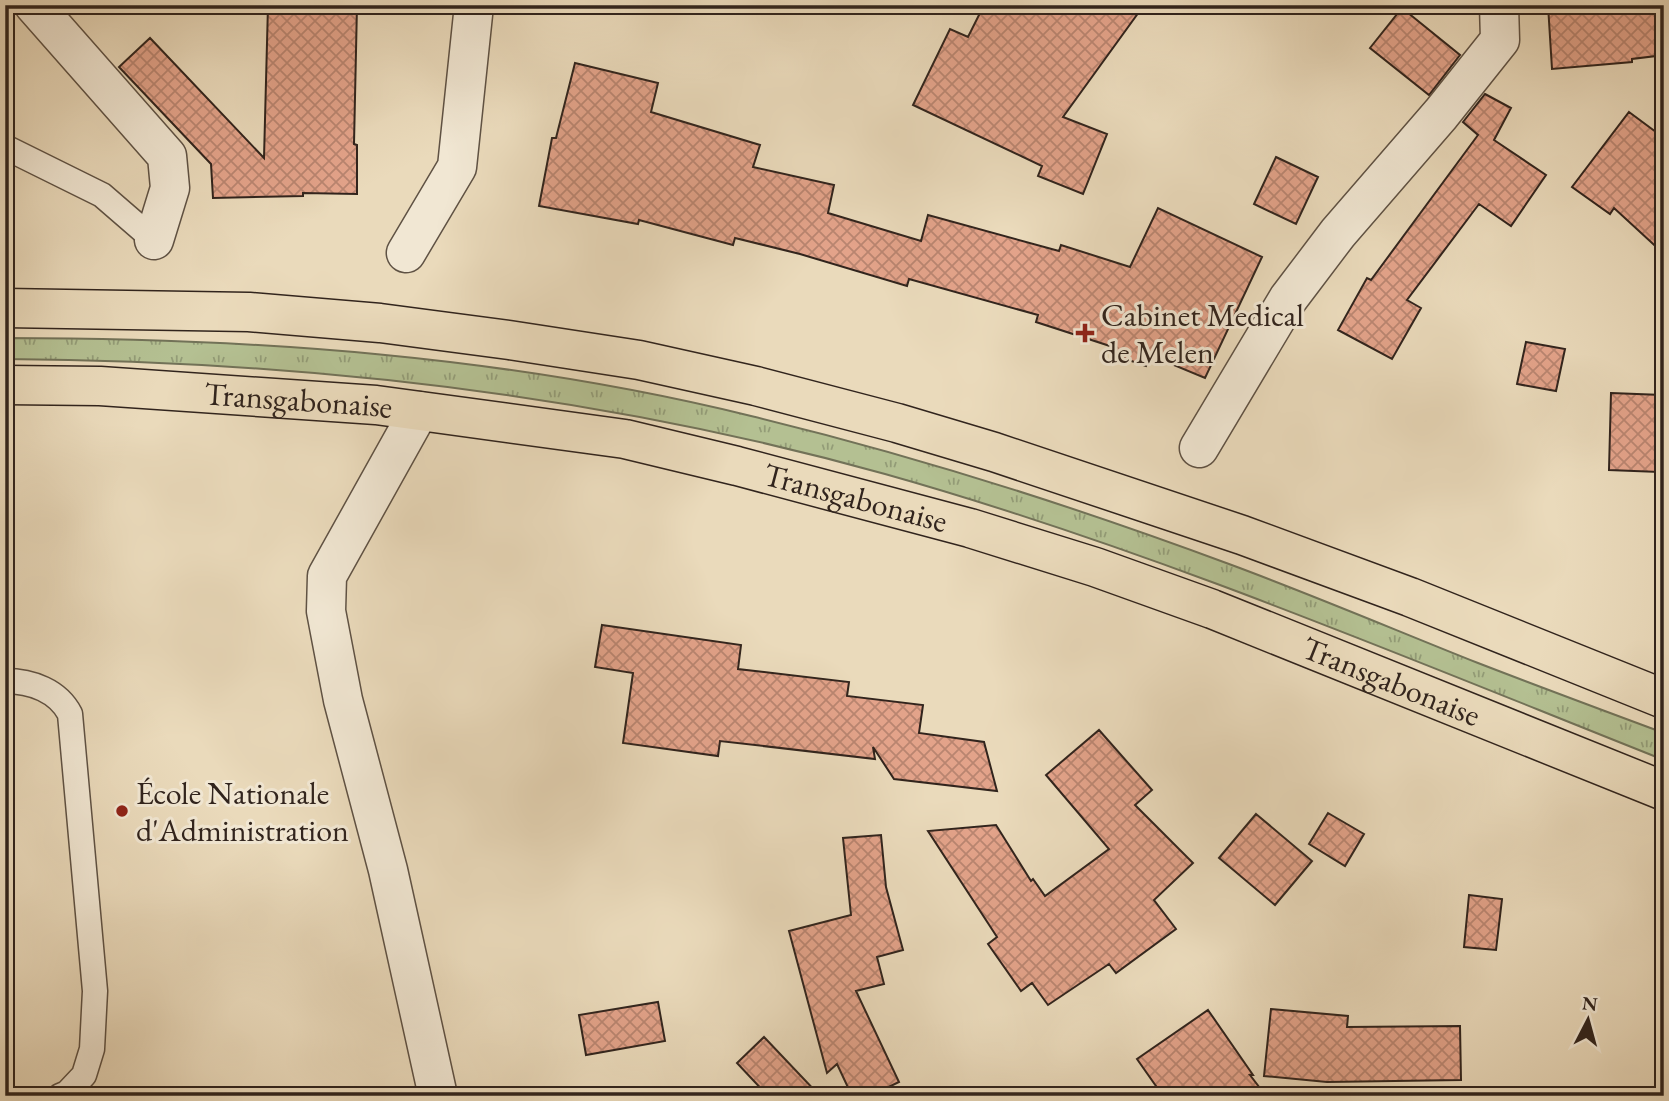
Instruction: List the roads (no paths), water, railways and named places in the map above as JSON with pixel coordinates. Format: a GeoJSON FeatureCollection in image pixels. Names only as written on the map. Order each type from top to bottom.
{"type":"FeatureCollection","features":[{"type":"Feature","properties":{"kind":"highway"},"geometry":{"type":"LineString","coordinates":[[5,308],[249,312],[380,323],[639,360],[756,386],[994,452],[1242,535],[1410,597],[1664,699]]}},
{"type":"Feature","properties":{"kind":"highway","name":"Transgabonaise"},"geometry":{"type":"LineString","coordinates":[[5,385],[100,386],[376,405],[625,439],[872,500],[1095,567],[1212,609],[1664,791]]}},
{"type":"Feature","properties":{"kind":"street"},"geometry":{"type":"LineString","coordinates":[[34,5],[167,156],[170,188],[154,240]]}},
{"type":"Feature","properties":{"kind":"street"},"geometry":{"type":"LineString","coordinates":[[406,253],[457,167],[474,5]]}},
{"type":"Feature","properties":{"kind":"street"},"geometry":{"type":"LineString","coordinates":[[1199,448],[1296,288],[1338,233],[1441,114],[1500,40],[1499,5]]}},
{"type":"Feature","properties":{"kind":"street"},"geometry":{"type":"LineString","coordinates":[[419,411],[327,576],[326,611],[343,700],[388,870],[438,1096]]}},
{"type":"Feature","properties":{"kind":"lane"},"geometry":{"type":"LineString","coordinates":[[5,147],[102,195],[154,240]]}},
{"type":"Feature","properties":{"kind":"lane"},"geometry":{"type":"LineString","coordinates":[[5,681],[42,687],[63,701],[70,714],[95,991],[92,1049],[84,1075],[67,1093],[60,1096]]}},
{"type":"Feature","properties":{"kind":"place","name":"Cabinet Medical de Melen"},"geometry":{"type":"Point","coordinates":[1085,333]}},
{"type":"Feature","properties":{"kind":"place","name":"École Nationale d'Administration"},"geometry":{"type":"Point","coordinates":[122,811]}}]}
